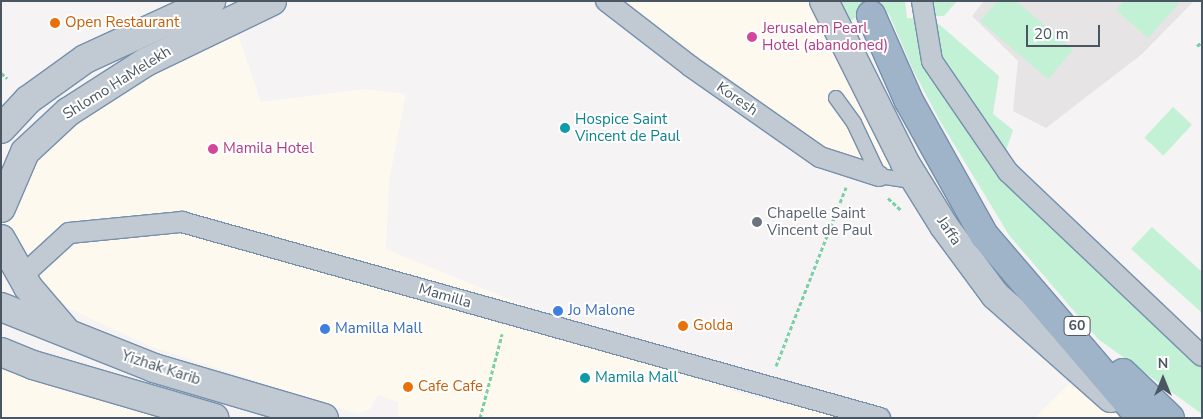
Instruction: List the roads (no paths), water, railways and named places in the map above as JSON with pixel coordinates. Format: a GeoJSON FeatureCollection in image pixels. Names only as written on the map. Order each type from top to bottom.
{"type":"FeatureCollection","features":[{"type":"Feature","properties":{"kind":"highway","name":"Jaffa"},"geometry":{"type":"LineString","coordinates":[[871,15],[909,101],[984,235],[1141,418]]}},
{"type":"Feature","properties":{"kind":"highway","name":"Jaffa"},"geometry":{"type":"LineString","coordinates":[[984,235],[1170,418]]}},
{"type":"Feature","properties":{"kind":"street","name":"Shlomo HaMelekh"},"geometry":{"type":"LineString","coordinates":[[1,129],[28,100],[86,59],[211,1]]}},
{"type":"Feature","properties":{"kind":"street","name":"Shlomo HaMelekh"},"geometry":{"type":"LineString","coordinates":[[1,208],[25,152],[68,112],[146,62],[272,1]]}},
{"type":"Feature","properties":{"kind":"street","name":"Koresh"},"geometry":{"type":"LineString","coordinates":[[606,1],[690,66],[820,157],[878,176]]}},
{"type":"Feature","properties":{"kind":"street","name":"Jaffa"},"geometry":{"type":"LineString","coordinates":[[824,1],[863,82],[917,182],[944,226],[995,295],[1131,418]]}},
{"type":"Feature","properties":{"kind":"street"},"geometry":{"type":"LineString","coordinates":[[922,1],[932,61],[1008,172],[1202,356]]}},
{"type":"Feature","properties":{"kind":"street","name":"Mamilla"},"geometry":{"type":"LineString","coordinates":[[21,277],[69,233],[182,222],[880,418]]}},
{"type":"Feature","properties":{"kind":"street"},"geometry":{"type":"LineString","coordinates":[[1,239],[21,277],[68,334]]}},
{"type":"Feature","properties":{"kind":"street","name":"Yizhak Karib"},"geometry":{"type":"LineString","coordinates":[[1,307],[154,368],[324,418]]}},
{"type":"Feature","properties":{"kind":"street"},"geometry":{"type":"LineString","coordinates":[[1,352],[33,365],[214,418]]}},
{"type":"Feature","properties":{"kind":"street"},"geometry":{"type":"LineString","coordinates":[[1,373],[33,365]]}},
{"type":"Feature","properties":{"kind":"lane"},"geometry":{"type":"LineString","coordinates":[[836,98],[854,123],[878,176],[917,182]]}},
{"type":"Feature","properties":{"kind":"place","name":"Open Restaurant"},"geometry":{"type":"Point","coordinates":[55,23]}},
{"type":"Feature","properties":{"kind":"place","name":"Jerusalem Pearl Hotel (abandoned)"},"geometry":{"type":"Point","coordinates":[752,37]}},
{"type":"Feature","properties":{"kind":"place","name":"Hospice Saint Vincent de Paul"},"geometry":{"type":"Point","coordinates":[565,128]}},
{"type":"Feature","properties":{"kind":"place","name":"Mamila Hotel"},"geometry":{"type":"Point","coordinates":[213,149]}},
{"type":"Feature","properties":{"kind":"place","name":"Chapelle Saint Vincent de Paul"},"geometry":{"type":"Point","coordinates":[757,222]}},
{"type":"Feature","properties":{"kind":"place","name":"Jo Malone"},"geometry":{"type":"Point","coordinates":[558,311]}},
{"type":"Feature","properties":{"kind":"place","name":"Golda"},"geometry":{"type":"Point","coordinates":[683,326]}},
{"type":"Feature","properties":{"kind":"place","name":"Mamilla Mall"},"geometry":{"type":"Point","coordinates":[325,329]}},
{"type":"Feature","properties":{"kind":"place","name":"Mamila Mall"},"geometry":{"type":"Point","coordinates":[585,378]}},
{"type":"Feature","properties":{"kind":"place","name":"Cafe Cafe"},"geometry":{"type":"Point","coordinates":[408,387]}}]}
